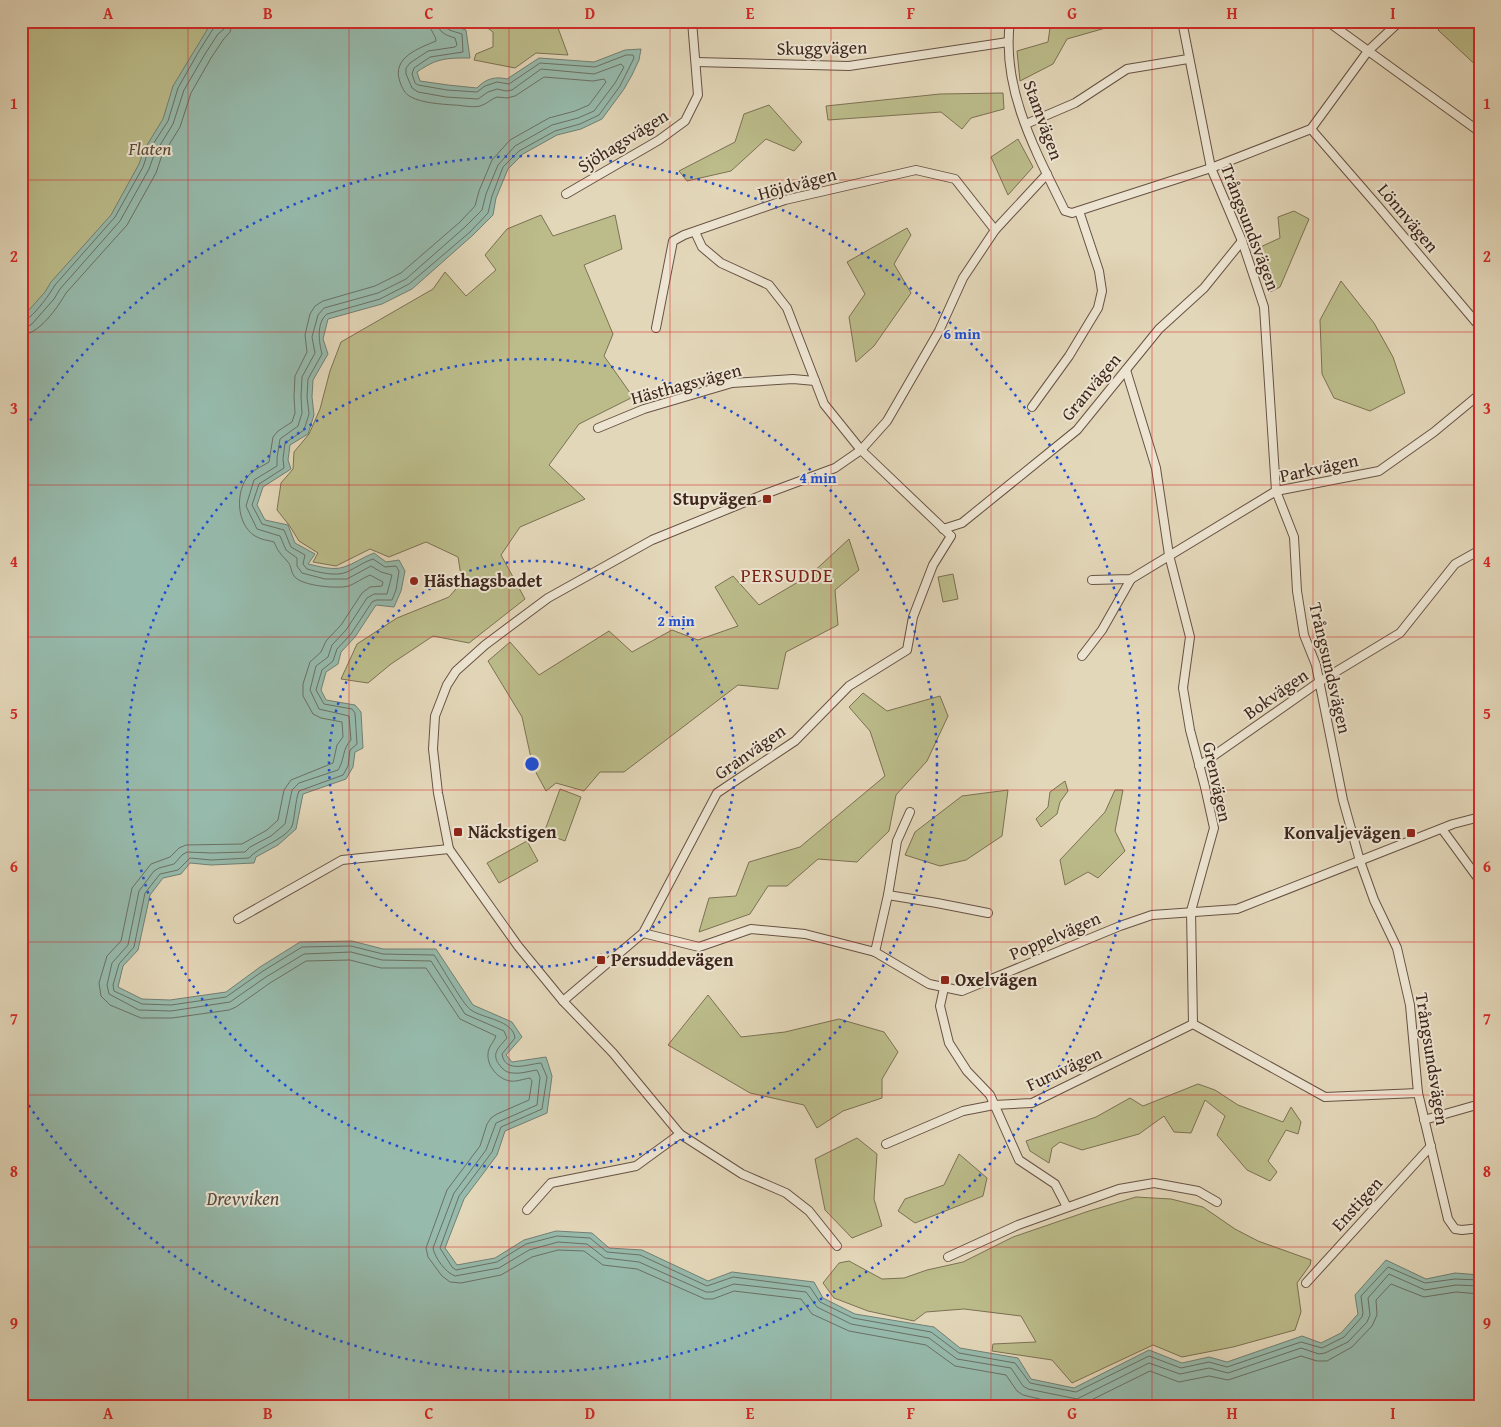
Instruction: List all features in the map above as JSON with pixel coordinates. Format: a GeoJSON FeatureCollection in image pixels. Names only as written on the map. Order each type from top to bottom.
{"type":"FeatureCollection","features":[{"type":"Feature","properties":{"kind":"street","name":"Sjöhagsvägen"},"geometry":{"type":"LineString","coordinates":[[566,194],[658,140],[685,121],[698,95],[692,21]]}},
{"type":"Feature","properties":{"kind":"street","name":"Stamvägen"},"geometry":{"type":"LineString","coordinates":[[1010,21],[1008,42],[1010,73],[1019,110],[1065,211],[1072,213],[1079,211]]}},
{"type":"Feature","properties":{"kind":"street","name":"Trångsundsvägen"},"geometry":{"type":"LineString","coordinates":[[1182,21],[1211,168],[1242,241],[1264,308],[1276,492],[1294,537],[1297,591],[1304,636],[1316,665],[1344,800],[1360,862],[1374,900],[1397,948],[1410,1005],[1418,1093],[1448,1219],[1455,1229],[1480,1228]]}},
{"type":"Feature","properties":{"kind":"street"},"geometry":{"type":"LineString","coordinates":[[1327,21],[1480,132]]}},
{"type":"Feature","properties":{"kind":"street"},"geometry":{"type":"LineString","coordinates":[[1032,407],[1069,356],[1098,308],[1102,291],[1099,270],[1079,211],[1211,168],[1311,130],[1368,51],[1400,21]]}},
{"type":"Feature","properties":{"kind":"street","name":"Skuggvägen"},"geometry":{"type":"LineString","coordinates":[[696,62],[849,66],[1008,42]]}},
{"type":"Feature","properties":{"kind":"street"},"geometry":{"type":"LineString","coordinates":[[1026,124],[1075,103],[1127,69],[1188,59]]}},
{"type":"Feature","properties":{"kind":"street","name":"Lönnvägen"},"geometry":{"type":"LineString","coordinates":[[1311,130],[1378,205],[1480,327]]}},
{"type":"Feature","properties":{"kind":"street","name":"Höjdvägen"},"geometry":{"type":"LineString","coordinates":[[656,328],[673,241],[785,200],[916,170],[954,179],[995,230]]}},
{"type":"Feature","properties":{"kind":"street"},"geometry":{"type":"LineString","coordinates":[[837,1246],[809,1211],[786,1193],[742,1174],[680,1134],[613,1053],[564,1001],[518,946],[449,849],[438,793],[433,749],[435,716],[447,685],[456,671],[485,645],[548,598],[652,540],[835,468],[861,450],[887,421],[939,331],[963,278],[995,230],[1047,174]]}},
{"type":"Feature","properties":{"kind":"street"},"geometry":{"type":"LineString","coordinates":[[695,232],[702,247],[721,263],[769,285],[787,308],[824,404],[861,450],[943,529]]}},
{"type":"Feature","properties":{"kind":"street","name":"Granvägen"},"geometry":{"type":"LineString","coordinates":[[943,529],[962,523],[1077,430],[1158,329],[1204,288],[1242,241]]}},
{"type":"Feature","properties":{"kind":"street","name":"Grenvägen"},"geometry":{"type":"LineString","coordinates":[[1126,370],[1156,468],[1169,555],[1190,637],[1183,688],[1190,730],[1214,828],[1191,911],[1193,1024]]}},
{"type":"Feature","properties":{"kind":"street","name":"Hästhagsvägen"},"geometry":{"type":"LineString","coordinates":[[598,428],[644,409],[732,383],[793,379],[815,380]]}},
{"type":"Feature","properties":{"kind":"street","name":"Parkvägen"},"geometry":{"type":"LineString","coordinates":[[1092,580],[1131,578],[1276,492],[1379,471],[1434,432],[1480,394]]}},
{"type":"Feature","properties":{"kind":"street","name":"Granvägen"},"geometry":{"type":"LineString","coordinates":[[564,1001],[643,933],[716,794],[795,740],[849,686],[907,650],[913,618],[933,565],[951,536],[943,529]]}},
{"type":"Feature","properties":{"kind":"street","name":"Bokvägen"},"geometry":{"type":"LineString","coordinates":[[1199,766],[1319,682],[1400,633],[1455,564],[1480,550]]}},
{"type":"Feature","properties":{"kind":"street","name":"Parkvägen"},"geometry":{"type":"LineString","coordinates":[[1082,656],[1102,630],[1131,578]]}},
{"type":"Feature","properties":{"kind":"street"},"geometry":{"type":"LineString","coordinates":[[876,952],[897,841],[910,812]]}},
{"type":"Feature","properties":{"kind":"street","name":"Poppelvägen"},"geometry":{"type":"LineString","coordinates":[[643,933],[699,947],[750,929],[805,934],[876,952],[929,984],[962,991],[1120,926],[1152,915],[1238,909],[1292,886],[1360,862],[1453,824],[1480,817]]}},
{"type":"Feature","properties":{"kind":"street"},"geometry":{"type":"LineString","coordinates":[[1442,829],[1480,881]]}},
{"type":"Feature","properties":{"kind":"street"},"geometry":{"type":"LineString","coordinates":[[238,919],[342,860],[449,849]]}},
{"type":"Feature","properties":{"kind":"street"},"geometry":{"type":"LineString","coordinates":[[888,895],[988,914]]}},
{"type":"Feature","properties":{"kind":"street"},"geometry":{"type":"LineString","coordinates":[[944,988],[940,1006],[949,1043],[967,1070],[990,1095],[1019,1160],[1055,1184],[1068,1207]]}},
{"type":"Feature","properties":{"kind":"street"},"geometry":{"type":"LineString","coordinates":[[1193,1024],[1325,1097],[1418,1093]]}},
{"type":"Feature","properties":{"kind":"street","name":"Furuvägen"},"geometry":{"type":"LineString","coordinates":[[886,1144],[963,1111],[994,1105],[1032,1102],[1193,1024]]}},
{"type":"Feature","properties":{"kind":"street"},"geometry":{"type":"LineString","coordinates":[[1424,1120],[1480,1104]]}},
{"type":"Feature","properties":{"kind":"street"},"geometry":{"type":"LineString","coordinates":[[527,1210],[551,1183],[636,1166],[680,1134]]}},
{"type":"Feature","properties":{"kind":"street","name":"Enstigen"},"geometry":{"type":"LineString","coordinates":[[1306,1283],[1431,1146]]}},
{"type":"Feature","properties":{"kind":"street"},"geometry":{"type":"LineString","coordinates":[[948,1257],[1018,1225],[1119,1189],[1154,1183],[1198,1192],[1217,1202]]}},
{"type":"Feature","properties":{"kind":"green space","name":"Flaten"},"geometry":{"type":"Polygon","coordinates":[[[21,21],[292,21],[21,640],[21,21]]]}},
{"type":"Feature","properties":{"kind":"green space"},"geometry":{"type":"Polygon","coordinates":[[[478,21],[549,21],[558,28],[568,55],[536,53],[515,68],[474,60],[476,54],[493,47],[493,32],[478,21]]]}},
{"type":"Feature","properties":{"kind":"green space"},"geometry":{"type":"Polygon","coordinates":[[[1051,21],[1118,21],[1116,25],[1067,39],[1053,64],[1020,81],[1017,51],[1048,42],[1051,21]]]}},
{"type":"Feature","properties":{"kind":"green space"},"geometry":{"type":"Polygon","coordinates":[[[1446,21],[1480,21],[1480,69],[1438,30],[1446,21]]]}},
{"type":"Feature","properties":{"kind":"green space"},"geometry":{"type":"Polygon","coordinates":[[[1003,93],[1004,109],[971,118],[962,129],[941,112],[828,120],[826,106],[940,94],[1003,93]]]}},
{"type":"Feature","properties":{"kind":"green space"},"geometry":{"type":"Polygon","coordinates":[[[769,105],[802,142],[794,151],[766,139],[731,171],[687,181],[679,171],[735,142],[744,114],[769,105]]]}},
{"type":"Feature","properties":{"kind":"green space"},"geometry":{"type":"Polygon","coordinates":[[[1018,139],[1033,167],[1008,195],[991,157],[1018,139]]]}},
{"type":"Feature","properties":{"kind":"green space"},"geometry":{"type":"Polygon","coordinates":[[[1294,211],[1309,219],[1280,287],[1270,292],[1256,249],[1280,238],[1278,217],[1294,211]]]}},
{"type":"Feature","properties":{"kind":"green space"},"geometry":{"type":"Polygon","coordinates":[[[541,215],[553,236],[615,215],[622,249],[584,265],[613,334],[604,356],[633,397],[579,424],[549,465],[585,499],[520,527],[501,555],[525,599],[469,643],[433,636],[391,664],[368,683],[341,679],[357,644],[397,618],[449,597],[462,582],[458,557],[426,542],[389,557],[370,549],[336,566],[313,562],[318,553],[299,541],[277,510],[281,483],[293,469],[294,452],[309,434],[320,409],[330,371],[341,342],[433,289],[445,272],[466,296],[496,270],[485,255],[507,229],[541,215]]]}},
{"type":"Feature","properties":{"kind":"green space"},"geometry":{"type":"Polygon","coordinates":[[[907,228],[911,235],[894,264],[911,293],[874,346],[856,362],[849,317],[865,294],[847,262],[907,228]]]}},
{"type":"Feature","properties":{"kind":"green space"},"geometry":{"type":"Polygon","coordinates":[[[1341,281],[1374,323],[1393,357],[1405,393],[1370,411],[1334,398],[1322,374],[1320,320],[1341,281]]]}},
{"type":"Feature","properties":{"kind":"green space"},"geometry":{"type":"Polygon","coordinates":[[[849,539],[859,570],[835,590],[838,625],[786,652],[778,689],[738,685],[624,772],[600,772],[584,791],[556,783],[546,791],[533,767],[522,717],[488,661],[510,642],[539,675],[609,631],[632,652],[672,630],[698,640],[738,626],[715,587],[733,576],[759,605],[810,575],[849,539]]]}},
{"type":"Feature","properties":{"kind":"green space"},"geometry":{"type":"Polygon","coordinates":[[[953,574],[958,599],[943,602],[938,577],[953,574]]]}},
{"type":"Feature","properties":{"kind":"green space"},"geometry":{"type":"Polygon","coordinates":[[[863,693],[887,711],[940,696],[948,716],[927,761],[896,795],[889,831],[857,862],[818,859],[787,886],[768,886],[750,914],[699,932],[709,898],[736,896],[749,862],[800,847],[885,776],[870,731],[849,707],[863,693]]]}},
{"type":"Feature","properties":{"kind":"green space"},"geometry":{"type":"Polygon","coordinates":[[[1065,781],[1068,791],[1060,802],[1057,814],[1041,827],[1036,819],[1048,807],[1050,792],[1065,781]]]}},
{"type":"Feature","properties":{"kind":"green space"},"geometry":{"type":"Polygon","coordinates":[[[560,789],[581,797],[565,841],[544,833],[560,789]]]}},
{"type":"Feature","properties":{"kind":"green space"},"geometry":{"type":"Polygon","coordinates":[[[1008,790],[1002,836],[966,860],[940,866],[905,855],[915,832],[962,796],[1008,790]]]}},
{"type":"Feature","properties":{"kind":"green space"},"geometry":{"type":"Polygon","coordinates":[[[1115,790],[1123,790],[1115,831],[1125,851],[1098,878],[1088,872],[1065,885],[1060,860],[1105,812],[1115,790]]]}},
{"type":"Feature","properties":{"kind":"green space"},"geometry":{"type":"Polygon","coordinates":[[[527,841],[538,861],[499,883],[487,863],[527,841]]]}},
{"type":"Feature","properties":{"kind":"green space"},"geometry":{"type":"Polygon","coordinates":[[[708,995],[741,1037],[785,1032],[839,1019],[884,1032],[898,1052],[882,1079],[882,1098],[843,1111],[817,1128],[804,1105],[750,1093],[668,1045],[708,995]]]}},
{"type":"Feature","properties":{"kind":"green space"},"geometry":{"type":"Polygon","coordinates":[[[1198,1084],[1215,1090],[1238,1105],[1283,1122],[1291,1107],[1301,1122],[1298,1134],[1286,1130],[1268,1161],[1277,1172],[1270,1181],[1247,1170],[1217,1135],[1225,1116],[1205,1100],[1191,1133],[1174,1132],[1164,1116],[1139,1134],[1082,1150],[1060,1142],[1052,1148],[1049,1163],[1030,1151],[1026,1141],[1096,1117],[1130,1098],[1143,1106],[1198,1084]]]}},
{"type":"Feature","properties":{"kind":"green space"},"geometry":{"type":"Polygon","coordinates":[[[857,1138],[877,1154],[874,1199],[882,1226],[852,1238],[825,1210],[815,1159],[857,1138]]]}},
{"type":"Feature","properties":{"kind":"green space"},"geometry":{"type":"Polygon","coordinates":[[[959,1154],[987,1178],[983,1196],[915,1223],[898,1211],[905,1199],[944,1185],[959,1154]]]}},
{"type":"Feature","properties":{"kind":"green space"},"geometry":{"type":"Polygon","coordinates":[[[1136,1197],[1171,1199],[1203,1207],[1235,1229],[1258,1241],[1311,1260],[1310,1265],[1297,1283],[1301,1312],[1295,1330],[1233,1347],[1182,1357],[1153,1345],[1072,1383],[1052,1360],[992,1351],[993,1344],[1036,1342],[1021,1316],[964,1309],[926,1312],[914,1321],[868,1311],[834,1298],[823,1283],[839,1263],[849,1261],[882,1279],[904,1278],[927,1270],[963,1262],[1013,1237],[1136,1197]]]}},
{"type":"Feature","properties":{"kind":"water","name":"Drevviken"},"geometry":{"type":"Polygon","coordinates":[[[219,21],[446,21],[450,25],[466,30],[470,58],[436,61],[417,72],[420,81],[477,88],[483,82],[490,79],[507,79],[539,58],[594,62],[625,50],[641,49],[639,60],[632,75],[602,119],[581,129],[557,135],[523,154],[508,169],[496,198],[493,215],[412,289],[382,304],[328,319],[323,339],[328,354],[313,380],[314,415],[308,434],[290,445],[288,460],[291,469],[263,487],[257,505],[265,520],[288,525],[295,543],[315,554],[308,564],[326,568],[340,568],[374,553],[386,562],[399,560],[405,571],[401,591],[394,607],[376,605],[355,637],[341,652],[338,664],[326,672],[321,690],[326,700],[355,705],[361,712],[363,748],[355,752],[353,767],[346,779],[303,794],[296,829],[278,845],[256,857],[254,863],[211,865],[190,863],[181,874],[163,878],[150,895],[138,950],[123,966],[118,987],[142,999],[170,1000],[226,992],[260,967],[300,942],[352,941],[383,949],[436,949],[473,1005],[512,1022],[522,1037],[506,1055],[512,1062],[546,1057],[552,1076],[547,1113],[505,1131],[497,1155],[464,1199],[445,1248],[457,1265],[495,1258],[524,1240],[556,1231],[592,1233],[609,1248],[642,1250],[708,1281],[732,1272],[814,1282],[823,1298],[855,1314],[934,1327],[960,1348],[1018,1358],[1031,1379],[1074,1388],[1149,1350],[1182,1363],[1209,1357],[1227,1362],[1302,1336],[1321,1343],[1341,1333],[1358,1314],[1355,1295],[1386,1260],[1426,1279],[1455,1273],[1480,1275],[1480,1406],[21,1406],[21,319],[45,292],[51,282],[111,215],[139,164],[144,150],[163,119],[173,86],[210,25],[219,21]]]}},
{"type":"Feature","properties":{"kind":"place","name":"Stupvägen"},"geometry":{"type":"Point","coordinates":[767,499]}},
{"type":"Feature","properties":{"kind":"place","name":"Hästhagsbadet"},"geometry":{"type":"Point","coordinates":[414,581]}},
{"type":"Feature","properties":{"kind":"place","name":"Näckstigen"},"geometry":{"type":"Point","coordinates":[458,832]}},
{"type":"Feature","properties":{"kind":"place","name":"Konvaljevägen"},"geometry":{"type":"Point","coordinates":[1411,833]}},
{"type":"Feature","properties":{"kind":"place","name":"Persuddevägen"},"geometry":{"type":"Point","coordinates":[601,960]}},
{"type":"Feature","properties":{"kind":"place","name":"Oxelvägen"},"geometry":{"type":"Point","coordinates":[945,980]}},
{"type":"Feature","properties":{"kind":"district","name":"PERSUDDE"},"geometry":{"type":"Point","coordinates":[787,575]}}]}
